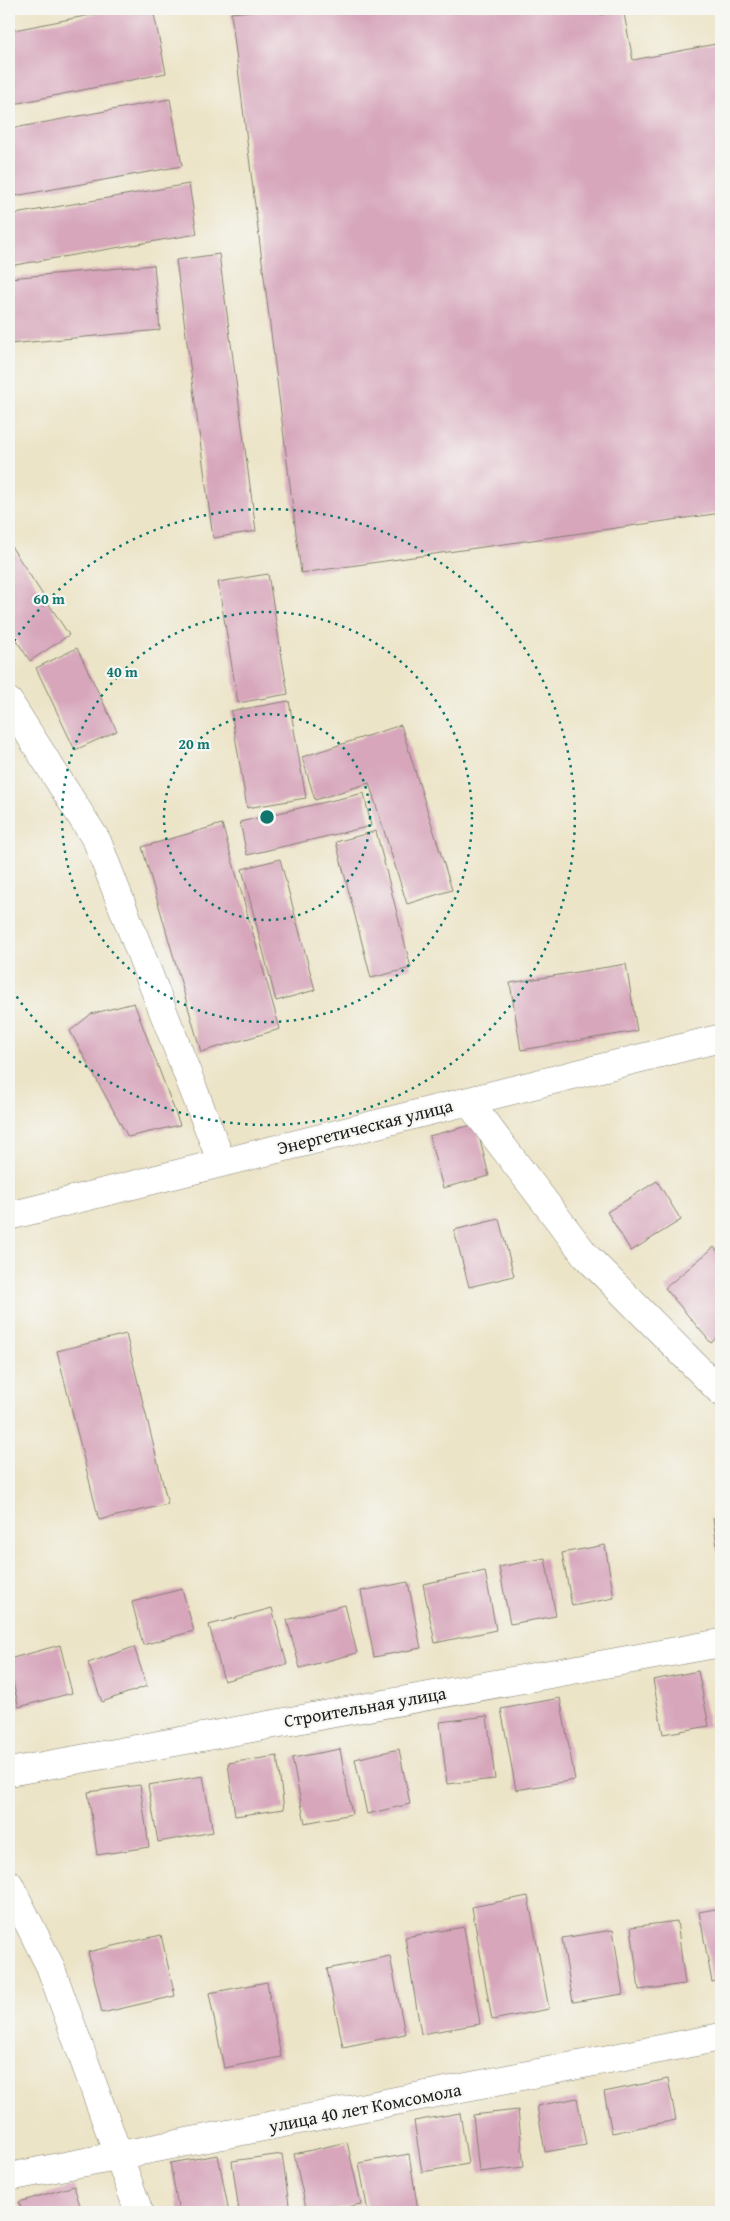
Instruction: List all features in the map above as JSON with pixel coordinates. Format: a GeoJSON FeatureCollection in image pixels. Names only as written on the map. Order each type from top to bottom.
{"type":"FeatureCollection","features":[{"type":"Feature","properties":{"kind":"street"},"geometry":{"type":"LineString","coordinates":[[9,702],[97,841],[222,1163]]}},
{"type":"Feature","properties":{"kind":"street","name":"Энергетическая улица"},"geometry":{"type":"LineString","coordinates":[[9,1216],[721,1038]]}},
{"type":"Feature","properties":{"kind":"street"},"geometry":{"type":"LineString","coordinates":[[468,1101],[586,1256],[721,1392]]}},
{"type":"Feature","properties":{"kind":"street","name":"Строительная улица"},"geometry":{"type":"LineString","coordinates":[[9,1772],[721,1643]]}},
{"type":"Feature","properties":{"kind":"street"},"geometry":{"type":"LineString","coordinates":[[9,1884],[50,1966],[139,2212]]}},
{"type":"Feature","properties":{"kind":"street","name":"улица 40 лет Комсомола"},"geometry":{"type":"LineString","coordinates":[[9,2177],[721,2037]]}},
{"type":"Feature","properties":{"kind":"building"},"geometry":{"type":"Polygon","coordinates":[[[121,9],[153,9],[166,73],[9,105],[9,31],[121,9]]]}},
{"type":"Feature","properties":{"kind":"building"},"geometry":{"type":"Polygon","coordinates":[[[272,9],[600,9],[600,15],[623,9],[633,60],[721,43],[721,513],[301,573],[231,13],[272,9]]]}},
{"type":"Feature","properties":{"kind":"building"},"geometry":{"type":"Polygon","coordinates":[[[170,99],[182,166],[9,197],[9,129],[170,99]]]}},
{"type":"Feature","properties":{"kind":"building"},"geometry":{"type":"Polygon","coordinates":[[[189,184],[197,234],[9,266],[9,215],[189,184]]]}},
{"type":"Feature","properties":{"kind":"building"},"geometry":{"type":"Polygon","coordinates":[[[219,254],[256,531],[213,538],[176,260],[219,254]]]}},
{"type":"Feature","properties":{"kind":"building"},"geometry":{"type":"Polygon","coordinates":[[[154,265],[160,330],[9,344],[9,278],[154,265]]]}},
{"type":"Feature","properties":{"kind":"building"},"geometry":{"type":"Polygon","coordinates":[[[9,543],[69,635],[30,661],[9,629],[9,543]]]}},
{"type":"Feature","properties":{"kind":"building"},"geometry":{"type":"Polygon","coordinates":[[[268,574],[288,694],[238,703],[218,582],[268,574]]]}},
{"type":"Feature","properties":{"kind":"building"},"geometry":{"type":"Polygon","coordinates":[[[77,648],[117,731],[75,750],[36,668],[77,648]]]}},
{"type":"Feature","properties":{"kind":"building"},"geometry":{"type":"Polygon","coordinates":[[[289,701],[306,798],[247,808],[231,711],[289,701]]]}},
{"type":"Feature","properties":{"kind":"building"},"geometry":{"type":"Polygon","coordinates":[[[401,725],[452,890],[407,904],[369,783],[315,800],[302,757],[401,725]]]}},
{"type":"Feature","properties":{"kind":"building"},"geometry":{"type":"Polygon","coordinates":[[[364,793],[371,826],[247,855],[240,822],[364,793]]]}},
{"type":"Feature","properties":{"kind":"building"},"geometry":{"type":"Polygon","coordinates":[[[222,824],[280,1029],[201,1052],[142,847],[222,824]]]}},
{"type":"Feature","properties":{"kind":"building"},"geometry":{"type":"Polygon","coordinates":[[[376,831],[411,968],[371,978],[336,842],[376,831]]]}},
{"type":"Feature","properties":{"kind":"building"},"geometry":{"type":"Polygon","coordinates":[[[280,859],[315,990],[276,1001],[242,869],[280,859]]]}},
{"type":"Feature","properties":{"kind":"building"},"geometry":{"type":"Polygon","coordinates":[[[626,964],[637,1031],[521,1050],[510,983],[626,964]]]}},
{"type":"Feature","properties":{"kind":"building"},"geometry":{"type":"Polygon","coordinates":[[[134,1003],[180,1125],[128,1137],[70,1031],[91,1014],[134,1003]]]}},
{"type":"Feature","properties":{"kind":"building"},"geometry":{"type":"Polygon","coordinates":[[[476,1124],[489,1176],[443,1188],[429,1136],[476,1124]]]}},
{"type":"Feature","properties":{"kind":"building"},"geometry":{"type":"Polygon","coordinates":[[[657,1181],[681,1220],[631,1251],[607,1212],[657,1181]]]}},
{"type":"Feature","properties":{"kind":"building"},"geometry":{"type":"Polygon","coordinates":[[[499,1219],[514,1276],[469,1287],[454,1230],[499,1219]]]}},
{"type":"Feature","properties":{"kind":"building"},"geometry":{"type":"Polygon","coordinates":[[[714,1247],[721,1256],[721,1334],[711,1343],[665,1288],[714,1247]]]}},
{"type":"Feature","properties":{"kind":"building"},"geometry":{"type":"Polygon","coordinates":[[[126,1334],[168,1504],[99,1520],[57,1351],[126,1334]]]}},
{"type":"Feature","properties":{"kind":"building"},"geometry":{"type":"Polygon","coordinates":[[[721,1517],[721,1569],[720,1569],[713,1518],[721,1517]]]}},
{"type":"Feature","properties":{"kind":"building"},"geometry":{"type":"Polygon","coordinates":[[[605,1545],[614,1598],[572,1606],[562,1553],[605,1545]]]}},
{"type":"Feature","properties":{"kind":"building"},"geometry":{"type":"Polygon","coordinates":[[[545,1558],[556,1616],[510,1624],[499,1567],[545,1558]]]}},
{"type":"Feature","properties":{"kind":"building"},"geometry":{"type":"Polygon","coordinates":[[[485,1571],[496,1630],[435,1643],[423,1584],[485,1571]]]}},
{"type":"Feature","properties":{"kind":"building"},"geometry":{"type":"Polygon","coordinates":[[[408,1582],[421,1648],[374,1657],[361,1591],[408,1582]]]}},
{"type":"Feature","properties":{"kind":"building"},"geometry":{"type":"Polygon","coordinates":[[[182,1589],[194,1631],[143,1645],[132,1602],[182,1589]]]}},
{"type":"Feature","properties":{"kind":"building"},"geometry":{"type":"Polygon","coordinates":[[[345,1605],[357,1653],[300,1668],[287,1620],[345,1605]]]}},
{"type":"Feature","properties":{"kind":"building"},"geometry":{"type":"Polygon","coordinates":[[[272,1608],[287,1664],[224,1681],[209,1625],[272,1608]]]}},
{"type":"Feature","properties":{"kind":"building"},"geometry":{"type":"Polygon","coordinates":[[[60,1645],[72,1693],[19,1707],[9,1667],[9,1659],[60,1645]]]}},
{"type":"Feature","properties":{"kind":"building"},"geometry":{"type":"Polygon","coordinates":[[[134,1647],[147,1686],[102,1702],[88,1663],[134,1647]]]}},
{"type":"Feature","properties":{"kind":"building"},"geometry":{"type":"Polygon","coordinates":[[[698,1671],[709,1726],[663,1734],[653,1680],[698,1671]]]}},
{"type":"Feature","properties":{"kind":"building"},"geometry":{"type":"Polygon","coordinates":[[[560,1698],[575,1780],[516,1790],[501,1709],[560,1698]]]}},
{"type":"Feature","properties":{"kind":"building"},"geometry":{"type":"Polygon","coordinates":[[[487,1716],[495,1779],[447,1784],[440,1722],[487,1716]]]}},
{"type":"Feature","properties":{"kind":"building"},"geometry":{"type":"Polygon","coordinates":[[[340,1749],[352,1814],[305,1823],[292,1758],[340,1749]]]}},
{"type":"Feature","properties":{"kind":"building"},"geometry":{"type":"Polygon","coordinates":[[[399,1749],[410,1804],[367,1814],[355,1759],[399,1749]]]}},
{"type":"Feature","properties":{"kind":"building"},"geometry":{"type":"Polygon","coordinates":[[[277,1756],[284,1809],[235,1816],[228,1763],[277,1756]]]}},
{"type":"Feature","properties":{"kind":"building"},"geometry":{"type":"Polygon","coordinates":[[[203,1776],[213,1832],[158,1842],[148,1785],[203,1776]]]}},
{"type":"Feature","properties":{"kind":"building"},"geometry":{"type":"Polygon","coordinates":[[[140,1785],[149,1847],[97,1855],[88,1792],[140,1785]]]}},
{"type":"Feature","properties":{"kind":"building"},"geometry":{"type":"Polygon","coordinates":[[[528,1896],[549,2009],[492,2020],[472,1907],[528,1896]]]}},
{"type":"Feature","properties":{"kind":"building"},"geometry":{"type":"Polygon","coordinates":[[[721,1908],[721,1980],[712,1982],[699,1912],[721,1908]]]}},
{"type":"Feature","properties":{"kind":"building"},"geometry":{"type":"Polygon","coordinates":[[[677,1921],[685,1984],[639,1990],[631,1927],[677,1921]]]}},
{"type":"Feature","properties":{"kind":"building"},"geometry":{"type":"Polygon","coordinates":[[[464,1927],[480,2024],[421,2034],[405,1937],[464,1927]]]}},
{"type":"Feature","properties":{"kind":"building"},"geometry":{"type":"Polygon","coordinates":[[[613,1930],[623,1994],[573,2002],[562,1938],[613,1930]]]}},
{"type":"Feature","properties":{"kind":"building"},"geometry":{"type":"Polygon","coordinates":[[[161,1935],[175,1996],[102,2013],[88,1952],[161,1935]]]}},
{"type":"Feature","properties":{"kind":"building"},"geometry":{"type":"Polygon","coordinates":[[[390,1956],[405,2034],[343,2047],[327,1969],[390,1956]]]}},
{"type":"Feature","properties":{"kind":"building"},"geometry":{"type":"Polygon","coordinates":[[[267,1982],[281,2057],[224,2068],[209,1993],[267,1982]]]}},
{"type":"Feature","properties":{"kind":"building"},"geometry":{"type":"Polygon","coordinates":[[[668,2079],[676,2120],[612,2133],[604,2092],[668,2079]]]}},
{"type":"Feature","properties":{"kind":"building"},"geometry":{"type":"Polygon","coordinates":[[[577,2098],[586,2145],[545,2152],[537,2106],[577,2098]]]}},
{"type":"Feature","properties":{"kind":"building"},"geometry":{"type":"Polygon","coordinates":[[[518,2110],[524,2167],[479,2172],[473,2115],[518,2110]]]}},
{"type":"Feature","properties":{"kind":"building"},"geometry":{"type":"Polygon","coordinates":[[[460,2113],[468,2164],[422,2172],[414,2121],[460,2113]]]}},
{"type":"Feature","properties":{"kind":"building"},"geometry":{"type":"Polygon","coordinates":[[[347,2142],[361,2204],[326,2212],[307,2212],[294,2154],[347,2142]]]}},
{"type":"Feature","properties":{"kind":"building"},"geometry":{"type":"Polygon","coordinates":[[[282,2154],[290,2212],[239,2212],[232,2161],[282,2154]]]}},
{"type":"Feature","properties":{"kind":"building"},"geometry":{"type":"Polygon","coordinates":[[[409,2154],[418,2210],[368,2212],[359,2163],[409,2154]]]}},
{"type":"Feature","properties":{"kind":"building"},"geometry":{"type":"Polygon","coordinates":[[[218,2155],[229,2212],[179,2212],[170,2163],[218,2155]]]}},
{"type":"Feature","properties":{"kind":"building"},"geometry":{"type":"Polygon","coordinates":[[[74,2186],[82,2212],[22,2212],[19,2202],[74,2186]]]}}]}
